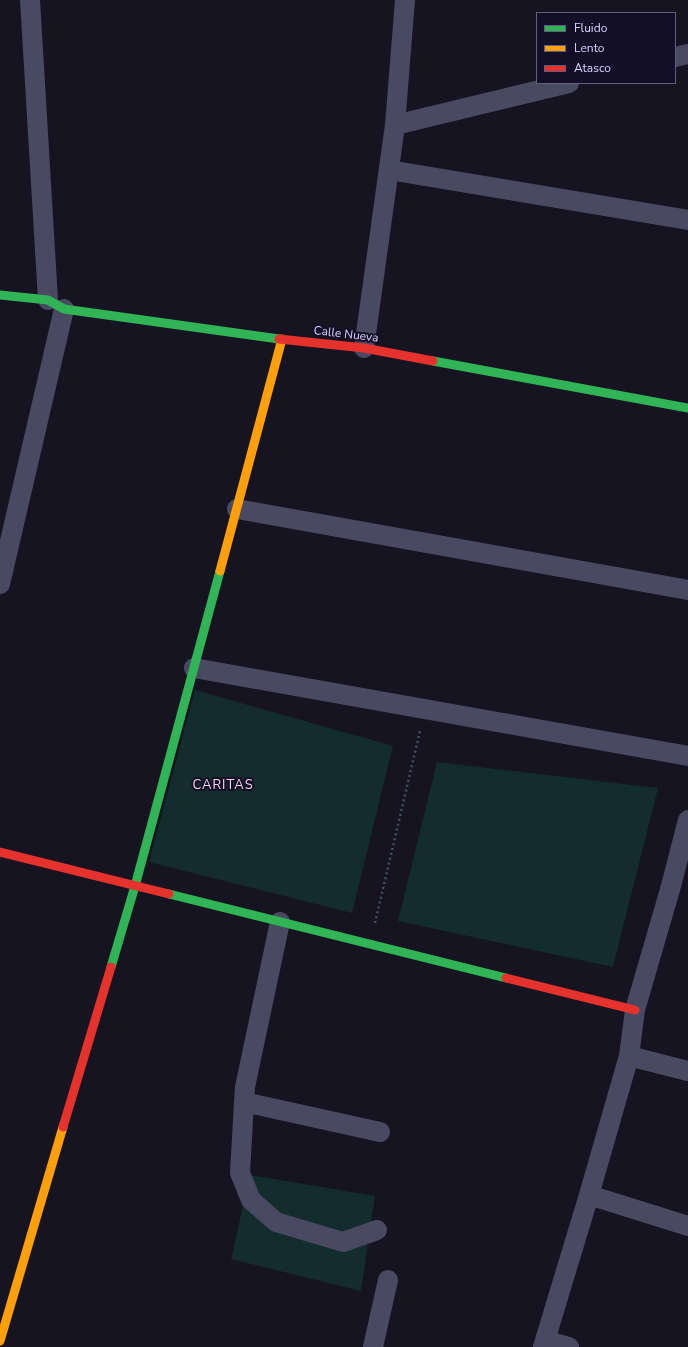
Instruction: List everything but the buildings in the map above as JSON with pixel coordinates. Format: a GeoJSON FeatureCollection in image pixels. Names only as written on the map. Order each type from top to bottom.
{"type":"FeatureCollection","features":[{"type":"Feature","properties":{"kind":"street"},"geometry":{"type":"LineString","coordinates":[[0,584],[56,304],[30,0]]}},
{"type":"Feature","properties":{"kind":"street"},"geometry":{"type":"LineString","coordinates":[[364,348],[395,125],[405,0]]}},
{"type":"Feature","properties":{"kind":"street"},"geometry":{"type":"LineString","coordinates":[[676,57],[688,54]]}},
{"type":"Feature","properties":{"kind":"street"},"geometry":{"type":"LineString","coordinates":[[395,125],[565,84]]}},
{"type":"Feature","properties":{"kind":"street"},"geometry":{"type":"LineString","coordinates":[[389,170],[688,220]]}},
{"type":"Feature","properties":{"kind":"street","name":"Calle Nueva"},"geometry":{"type":"LineString","coordinates":[[0,295],[282,339],[364,348],[688,408]]}},
{"type":"Feature","properties":{"kind":"street"},"geometry":{"type":"LineString","coordinates":[[0,1341],[135,886],[282,339]]}},
{"type":"Feature","properties":{"kind":"street"},"geometry":{"type":"LineString","coordinates":[[236,510],[688,590]]}},
{"type":"Feature","properties":{"kind":"street"},"geometry":{"type":"LineString","coordinates":[[194,668],[688,756]]}},
{"type":"Feature","properties":{"kind":"street"},"geometry":{"type":"LineString","coordinates":[[569,1347],[544,1344],[590,1195],[629,1056],[635,1010],[679,888],[688,820]]}},
{"type":"Feature","properties":{"kind":"street"},"geometry":{"type":"LineString","coordinates":[[0,852],[635,1010]]}},
{"type":"Feature","properties":{"kind":"street"},"geometry":{"type":"LineString","coordinates":[[280,922],[245,1087],[240,1172],[251,1200],[276,1222],[342,1242],[377,1230]]}},
{"type":"Feature","properties":{"kind":"street"},"geometry":{"type":"LineString","coordinates":[[629,1056],[688,1071]]}},
{"type":"Feature","properties":{"kind":"street"},"geometry":{"type":"LineString","coordinates":[[244,1102],[380,1132]]}},
{"type":"Feature","properties":{"kind":"street"},"geometry":{"type":"LineString","coordinates":[[590,1195],[688,1226]]}},
{"type":"Feature","properties":{"kind":"street"},"geometry":{"type":"LineString","coordinates":[[372,1347],[388,1280]]}},
{"type":"Feature","properties":{"kind":"path"},"geometry":{"type":"LineString","coordinates":[[370,944],[425,709]]}},
{"type":"Feature","properties":{"kind":"green space"},"geometry":{"type":"Polygon","coordinates":[[[195,690],[393,746],[352,913],[149,862],[195,690]]]}},
{"type":"Feature","properties":{"kind":"green space"},"geometry":{"type":"Polygon","coordinates":[[[437,762],[658,788],[613,967],[398,921],[437,762]]]}},
{"type":"Feature","properties":{"kind":"green space"},"geometry":{"type":"Polygon","coordinates":[[[250,1175],[375,1196],[361,1291],[231,1259],[250,1175]]]}},
{"type":"Feature","properties":{"kind":"traffic: fast"},"geometry":{"type":"LineString","coordinates":[[0,295],[48,300],[64,309],[279,339]]}},
{"type":"Feature","properties":{"kind":"traffic: fast"},"geometry":{"type":"LineString","coordinates":[[433,361],[688,408]]}},
{"type":"Feature","properties":{"kind":"traffic: fast"},"geometry":{"type":"LineString","coordinates":[[111,967],[135,886],[220,571]]}},
{"type":"Feature","properties":{"kind":"traffic: fast"},"geometry":{"type":"LineString","coordinates":[[169,894],[506,978]]}},
{"type":"Feature","properties":{"kind":"traffic: slow"},"geometry":{"type":"LineString","coordinates":[[220,571],[282,339]]}},
{"type":"Feature","properties":{"kind":"traffic: slow"},"geometry":{"type":"LineString","coordinates":[[0,1341],[63,1127]]}},
{"type":"Feature","properties":{"kind":"traffic: jam"},"geometry":{"type":"LineString","coordinates":[[279,339],[364,348],[433,361]]}},
{"type":"Feature","properties":{"kind":"traffic: jam"},"geometry":{"type":"LineString","coordinates":[[0,852],[169,894]]}},
{"type":"Feature","properties":{"kind":"traffic: jam"},"geometry":{"type":"LineString","coordinates":[[63,1127],[111,967]]}},
{"type":"Feature","properties":{"kind":"traffic: jam"},"geometry":{"type":"LineString","coordinates":[[506,978],[635,1010]]}},
{"type":"Feature","properties":{"kind":"district","name":"CARITAS"},"geometry":{"type":"Point","coordinates":[223,786]}}]}
